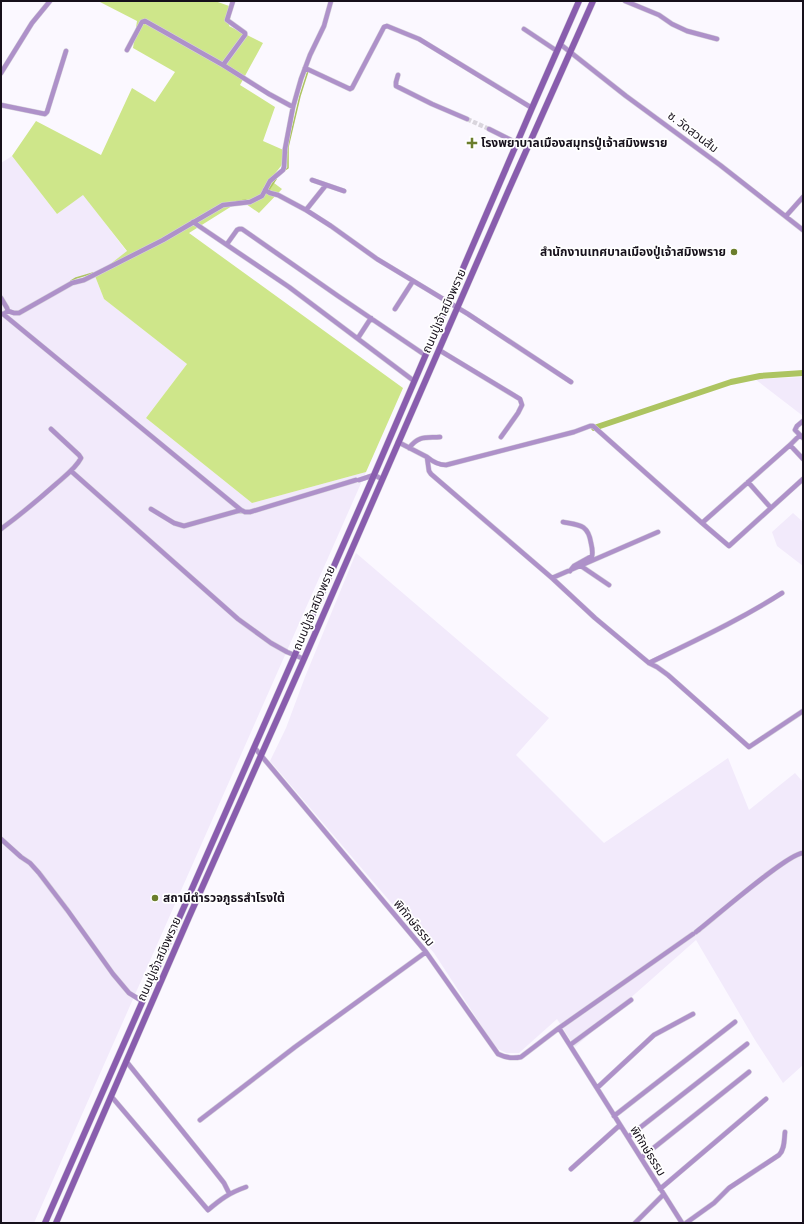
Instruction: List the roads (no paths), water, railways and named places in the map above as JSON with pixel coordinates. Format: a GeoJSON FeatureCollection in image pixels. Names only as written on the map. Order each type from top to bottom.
{"type":"FeatureCollection","features":[{"type":"Feature","properties":{"kind":"main road","name":"ถนนปู่เจ้าสมิงพราย"},"geometry":{"type":"LineString","coordinates":[[45,1223],[374,475],[579,1]]}},
{"type":"Feature","properties":{"kind":"main road","name":"ถนนปู่เจ้าสมิงพราย"},"geometry":{"type":"LineString","coordinates":[[56,1223],[189,917],[593,1]]}},
{"type":"Feature","properties":{"kind":"main road"},"geometry":{"type":"LineString","coordinates":[[181,914],[189,917]]}},
{"type":"Feature","properties":{"kind":"main road"},"geometry":{"type":"LineString","coordinates":[[142,1001],[151,1005]]}},
{"type":"Feature","properties":{"kind":"street"},"geometry":{"type":"LineString","coordinates":[[1,73],[32,23],[50,1]]}},
{"type":"Feature","properties":{"kind":"street"},"geometry":{"type":"LineString","coordinates":[[223,65],[245,35],[245,33],[227,20],[233,1]]}},
{"type":"Feature","properties":{"kind":"street"},"geometry":{"type":"LineString","coordinates":[[1,298],[8,311],[14,314],[19,313],[72,283],[84,280],[196,224],[222,205],[254,201],[262,196],[267,191],[270,182],[284,167],[285,149],[293,107],[310,55],[324,26],[331,1]]}},
{"type":"Feature","properties":{"kind":"street"},"geometry":{"type":"LineString","coordinates":[[625,1],[659,15],[672,24],[687,31],[717,39]]}},
{"type":"Feature","properties":{"kind":"street"},"geometry":{"type":"LineString","coordinates":[[127,50],[142,22],[145,21],[293,107]]}},
{"type":"Feature","properties":{"kind":"street"},"geometry":{"type":"LineString","coordinates":[[307,68],[347,89],[352,88],[384,27],[387,26],[419,39],[532,108]]}},
{"type":"Feature","properties":{"kind":"street"},"geometry":{"type":"LineString","coordinates":[[524,29],[557,51]]}},
{"type":"Feature","properties":{"kind":"street","name":"ซ. วัดสวนส้ม"},"geometry":{"type":"LineString","coordinates":[[560,44],[803,230]]}},
{"type":"Feature","properties":{"kind":"street"},"geometry":{"type":"LineString","coordinates":[[1,105],[45,114],[47,112],[66,51]]}},
{"type":"Feature","properties":{"kind":"street"},"geometry":{"type":"LineString","coordinates":[[398,75],[396,86],[467,119]]}},
{"type":"Feature","properties":{"kind":"street"},"geometry":{"type":"LineString","coordinates":[[489,129],[527,148]]}},
{"type":"Feature","properties":{"kind":"street"},"geometry":{"type":"LineString","coordinates":[[312,180],[344,191]]}},
{"type":"Feature","properties":{"kind":"street"},"geometry":{"type":"LineString","coordinates":[[306,210],[326,185]]}},
{"type":"Feature","properties":{"kind":"street"},"geometry":{"type":"LineString","coordinates":[[267,191],[278,195],[306,210],[377,259],[457,308],[571,382]]}},
{"type":"Feature","properties":{"kind":"street"},"geometry":{"type":"LineString","coordinates":[[786,216],[803,197]]}},
{"type":"Feature","properties":{"kind":"street"},"geometry":{"type":"LineString","coordinates":[[196,224],[289,287],[414,381]]}},
{"type":"Feature","properties":{"kind":"street"},"geometry":{"type":"LineString","coordinates":[[227,244],[237,230],[239,228],[242,229],[425,355]]}},
{"type":"Feature","properties":{"kind":"street"},"geometry":{"type":"LineString","coordinates":[[395,310],[413,281]]}},
{"type":"Feature","properties":{"kind":"street"},"geometry":{"type":"LineString","coordinates":[[8,311],[2,315],[245,512],[250,512],[374,475],[382,479]]}},
{"type":"Feature","properties":{"kind":"street"},"geometry":{"type":"LineString","coordinates":[[358,338],[371,318]]}},
{"type":"Feature","properties":{"kind":"street"},"geometry":{"type":"LineString","coordinates":[[439,350],[520,399],[522,405],[518,413],[501,436]]}},
{"type":"Feature","properties":{"kind":"street"},"geometry":{"type":"LineString","coordinates":[[702,523],[801,436],[796,430],[797,426],[803,421]]}},
{"type":"Feature","properties":{"kind":"street"},"geometry":{"type":"LineString","coordinates":[[398,442],[427,457],[435,463],[446,465],[593,426],[730,546],[803,479]]}},
{"type":"Feature","properties":{"kind":"street"},"geometry":{"type":"LineString","coordinates":[[1,529],[71,471],[81,458],[51,429]]}},
{"type":"Feature","properties":{"kind":"street"},"geometry":{"type":"LineString","coordinates":[[409,448],[415,440],[440,437]]}},
{"type":"Feature","properties":{"kind":"street"},"geometry":{"type":"LineString","coordinates":[[790,445],[803,459]]}},
{"type":"Feature","properties":{"kind":"street"},"geometry":{"type":"LineString","coordinates":[[427,457],[429,471],[431,474],[552,578],[595,618],[649,663],[668,675],[749,746],[803,711]]}},
{"type":"Feature","properties":{"kind":"street"},"geometry":{"type":"LineString","coordinates":[[71,471],[238,619],[271,644],[304,659]]}},
{"type":"Feature","properties":{"kind":"street"},"geometry":{"type":"LineString","coordinates":[[748,482],[771,508]]}},
{"type":"Feature","properties":{"kind":"street"},"geometry":{"type":"LineString","coordinates":[[151,509],[174,523],[184,526],[241,510]]}},
{"type":"Feature","properties":{"kind":"street"},"geometry":{"type":"LineString","coordinates":[[562,522],[584,527],[588,532],[593,549],[592,556],[574,566],[569,572]]}},
{"type":"Feature","properties":{"kind":"street"},"geometry":{"type":"LineString","coordinates":[[552,578],[569,572],[658,532]]}},
{"type":"Feature","properties":{"kind":"street"},"geometry":{"type":"LineString","coordinates":[[581,566],[609,585]]}},
{"type":"Feature","properties":{"kind":"street"},"geometry":{"type":"LineString","coordinates":[[649,663],[713,632],[782,593]]}},
{"type":"Feature","properties":{"kind":"street","name":"พิทักษ์ธรรม"},"geometry":{"type":"LineString","coordinates":[[254,747],[426,952],[498,1054],[506,1058],[520,1057],[695,933],[782,864],[799,853],[803,853]]}},
{"type":"Feature","properties":{"kind":"street"},"geometry":{"type":"LineString","coordinates":[[1,839],[40,873],[113,974],[129,992],[142,1001]]}},
{"type":"Feature","properties":{"kind":"street"},"geometry":{"type":"LineString","coordinates":[[200,1120],[426,952]]}},
{"type":"Feature","properties":{"kind":"street"},"geometry":{"type":"LineString","coordinates":[[570,1045],[631,1000]]}},
{"type":"Feature","properties":{"kind":"street"},"geometry":{"type":"LineString","coordinates":[[597,1088],[654,1035],[693,1014]]}},
{"type":"Feature","properties":{"kind":"street"},"geometry":{"type":"LineString","coordinates":[[614,1116],[735,1022]]}},
{"type":"Feature","properties":{"kind":"street","name":"พิทักษ์ธรรม"},"geometry":{"type":"LineString","coordinates":[[559,1028],[682,1223]]}},
{"type":"Feature","properties":{"kind":"street"},"geometry":{"type":"LineString","coordinates":[[628,1137],[747,1044]]}},
{"type":"Feature","properties":{"kind":"street"},"geometry":{"type":"LineString","coordinates":[[126,1062],[213,1169],[224,1183],[229,1193]]}},
{"type":"Feature","properties":{"kind":"street"},"geometry":{"type":"LineString","coordinates":[[641,1158],[749,1072]]}},
{"type":"Feature","properties":{"kind":"street"},"geometry":{"type":"LineString","coordinates":[[111,1096],[208,1210],[229,1193],[246,1187]]}},
{"type":"Feature","properties":{"kind":"street"},"geometry":{"type":"LineString","coordinates":[[660,1189],[766,1100]]}},
{"type":"Feature","properties":{"kind":"street"},"geometry":{"type":"LineString","coordinates":[[571,1169],[620,1125]]}},
{"type":"Feature","properties":{"kind":"street"},"geometry":{"type":"LineString","coordinates":[[686,1223],[714,1203],[729,1188],[779,1155],[782,1152],[785,1132]]}},
{"type":"Feature","properties":{"kind":"street"},"geometry":{"type":"LineString","coordinates":[[635,1223],[663,1195]]}},
{"type":"Feature","properties":{"kind":"waterway"},"geometry":{"type":"LineString","coordinates":[[285,170],[288,168],[288,147],[300,96],[308,71]]}},
{"type":"Feature","properties":{"kind":"waterway"},"geometry":{"type":"LineString","coordinates":[[268,191],[276,179]]}},
{"type":"Feature","properties":{"kind":"waterway"},"geometry":{"type":"LineString","coordinates":[[234,202],[246,200]]}},
{"type":"Feature","properties":{"kind":"waterway"},"geometry":{"type":"LineString","coordinates":[[71,281],[93,273]]}},
{"type":"Feature","properties":{"kind":"waterway"},"geometry":{"type":"LineString","coordinates":[[594,428],[731,382],[760,376],[803,373]]}},
{"type":"Feature","properties":{"kind":"tunnel"},"geometry":{"type":"LineString","coordinates":[[467,119],[489,129]]}},
{"type":"Feature","properties":{"kind":"place","name":"โรงพยาบาลเมืองสมุทรปู่เจ้าสมิงพราย"},"geometry":{"type":"Point","coordinates":[472,143]}},
{"type":"Feature","properties":{"kind":"place","name":"สำนักงานเทศบาลเมืองปู่เจ้าสมิงพราย"},"geometry":{"type":"Point","coordinates":[734,252]}},
{"type":"Feature","properties":{"kind":"place","name":"สถานีตำรวจภูธรสำโรงใต้"},"geometry":{"type":"Point","coordinates":[155,898]}}]}
